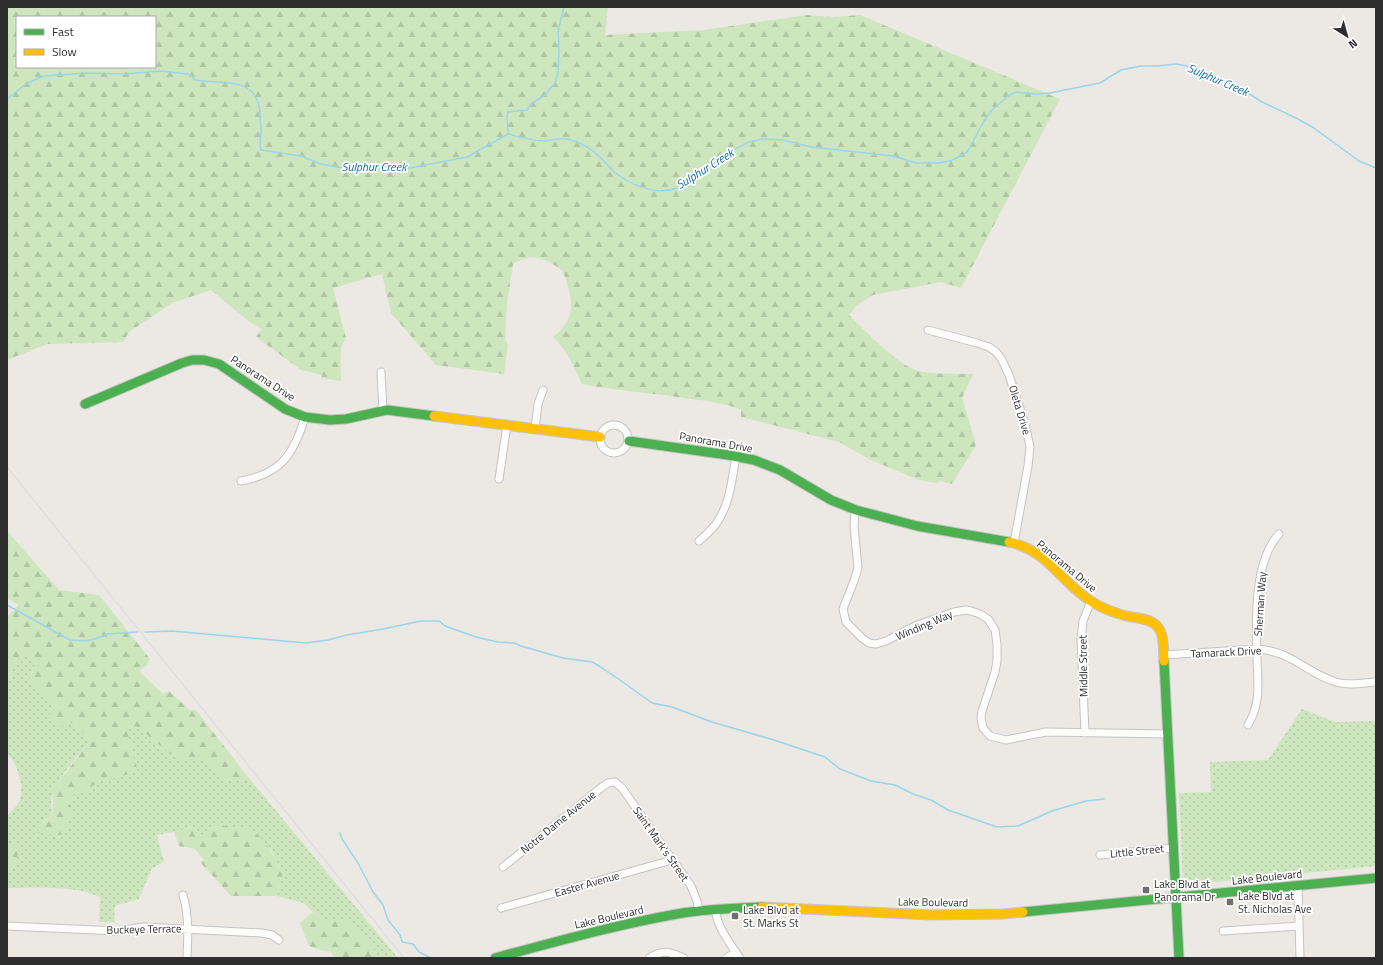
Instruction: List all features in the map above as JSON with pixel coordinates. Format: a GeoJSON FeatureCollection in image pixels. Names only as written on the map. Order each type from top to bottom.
{"type":"FeatureCollection","features":[{"type":"Feature","properties":{"kind":"street","name":"Oleta Drive"},"geometry":{"type":"LineString","coordinates":[[928,330],[989,347],[995,351],[1009,375],[1024,419],[1030,447],[1014,543]]}},
{"type":"Feature","properties":{"kind":"street","name":"Panorama Drive"},"geometry":{"type":"LineString","coordinates":[[85,404],[182,363],[192,360],[204,360],[219,364],[274,402],[305,417],[330,420],[346,419],[383,410],[600,437]]}},
{"type":"Feature","properties":{"kind":"street"},"geometry":{"type":"LineString","coordinates":[[381,372],[383,410]]}},
{"type":"Feature","properties":{"kind":"street"},"geometry":{"type":"LineString","coordinates":[[535,428],[538,404],[543,390]]}},
{"type":"Feature","properties":{"kind":"street"},"geometry":{"type":"LineString","coordinates":[[241,481],[267,473],[284,460],[293,449],[300,434],[305,417]]}},
{"type":"Feature","properties":{"kind":"street"},"geometry":{"type":"LineString","coordinates":[[616,424],[624,429],[627,433],[629,441],[625,448],[621,451],[613,453],[609,452],[602,446],[600,437],[607,426],[616,424]]}},
{"type":"Feature","properties":{"kind":"street"},"geometry":{"type":"LineString","coordinates":[[499,479],[507,425]]}},
{"type":"Feature","properties":{"kind":"street","name":"Panorama Drive"},"geometry":{"type":"LineString","coordinates":[[629,441],[736,456],[772,466],[835,501],[855,510],[948,532],[1014,543],[1035,552],[1091,601],[1120,614],[1148,620],[1160,628],[1164,655],[1179,958]]}},
{"type":"Feature","properties":{"kind":"street"},"geometry":{"type":"LineString","coordinates":[[699,541],[716,524],[723,512],[728,498],[736,456]]}},
{"type":"Feature","properties":{"kind":"street","name":"Winding Way"},"geometry":{"type":"LineString","coordinates":[[855,510],[854,526],[858,568],[844,606],[843,614],[848,624],[858,636],[876,644],[886,641],[916,626],[954,612],[966,610],[980,614],[988,619],[994,627],[996,635],[997,644],[995,672],[981,716],[984,730],[994,738],[1006,740],[1046,732],[1168,734]]}},
{"type":"Feature","properties":{"kind":"street","name":"Sherman Way"},"geometry":{"type":"LineString","coordinates":[[1248,724],[1254,712],[1258,695],[1258,602],[1262,569],[1269,549],[1279,534]]}},
{"type":"Feature","properties":{"kind":"street","name":"Middle Street"},"geometry":{"type":"LineString","coordinates":[[1085,732],[1081,640],[1084,617],[1091,601]]}},
{"type":"Feature","properties":{"kind":"street","name":"Tamarack Drive"},"geometry":{"type":"LineString","coordinates":[[1164,655],[1268,650],[1283,654],[1320,675],[1338,682],[1349,684],[1376,682]]}},
{"type":"Feature","properties":{"kind":"street","name":"Saint Mark's Street"},"geometry":{"type":"LineString","coordinates":[[615,782],[622,788],[693,889],[699,911]]}},
{"type":"Feature","properties":{"kind":"street","name":"Notre Dame Avenue"},"geometry":{"type":"LineString","coordinates":[[503,867],[602,787],[608,783],[615,782]]}},
{"type":"Feature","properties":{"kind":"street","name":"Little Street"},"geometry":{"type":"LineString","coordinates":[[1100,855],[1174,848]]}},
{"type":"Feature","properties":{"kind":"street","name":"Easter Avenue"},"geometry":{"type":"LineString","coordinates":[[501,908],[672,860]]}},
{"type":"Feature","properties":{"kind":"street","name":"Lake Boulevard"},"geometry":{"type":"LineString","coordinates":[[494,958],[608,928],[715,909],[769,907],[918,914],[978,915],[1042,911],[1376,878]]}},
{"type":"Feature","properties":{"kind":"street"},"geometry":{"type":"LineString","coordinates":[[1298,886],[1300,958]]}},
{"type":"Feature","properties":{"kind":"street"},"geometry":{"type":"LineString","coordinates":[[184,894],[187,906],[187,958]]}},
{"type":"Feature","properties":{"kind":"street"},"geometry":{"type":"LineString","coordinates":[[715,909],[716,919],[722,932],[738,955],[726,958]]}},
{"type":"Feature","properties":{"kind":"street","name":"Buckeye Terrace"},"geometry":{"type":"LineString","coordinates":[[7,926],[118,930],[144,927],[188,929],[262,933],[272,935],[279,940]]}},
{"type":"Feature","properties":{"kind":"street"},"geometry":{"type":"LineString","coordinates":[[1223,931],[1299,926]]}},
{"type":"Feature","properties":{"kind":"street"},"geometry":{"type":"LineString","coordinates":[[649,958],[658,953],[667,952],[684,958]]}},
{"type":"Feature","properties":{"kind":"green space"},"geometry":{"type":"Polygon","coordinates":[[[7,7],[608,7],[605,35],[703,30],[807,15],[832,17],[860,15],[1060,99],[961,288],[941,282],[873,295],[857,305],[849,315],[891,355],[918,371],[931,373],[973,374],[962,398],[976,445],[952,484],[940,481],[936,483],[916,479],[871,460],[839,442],[741,417],[741,410],[729,406],[664,395],[582,384],[567,353],[553,337],[565,324],[571,309],[569,288],[565,277],[561,270],[554,265],[545,260],[531,257],[513,264],[507,304],[505,339],[508,345],[504,374],[436,365],[391,313],[382,274],[333,288],[346,338],[343,342],[341,352],[341,381],[321,378],[322,375],[301,370],[256,337],[262,329],[248,321],[211,290],[172,303],[129,332],[123,342],[47,344],[7,360],[7,7]]]}},
{"type":"Feature","properties":{"kind":"green space"},"geometry":{"type":"Polygon","coordinates":[[[7,531],[59,590],[99,595],[150,659],[147,665],[139,671],[163,694],[169,691],[190,710],[196,710],[248,777],[240,781],[222,779],[206,760],[176,758],[136,726],[126,727],[138,772],[98,782],[86,791],[73,794],[68,802],[73,810],[63,835],[38,833],[42,823],[51,817],[54,788],[91,740],[69,721],[61,727],[48,716],[57,707],[29,682],[36,662],[27,655],[18,658],[7,684],[7,617],[18,605],[7,598],[7,531]]]}},
{"type":"Feature","properties":{"kind":"green space"},"geometry":{"type":"Polygon","coordinates":[[[27,655],[36,662],[29,682],[58,707],[48,716],[69,721],[91,740],[69,766],[55,788],[51,800],[52,814],[43,822],[38,833],[68,802],[73,794],[86,791],[98,782],[137,772],[125,727],[136,726],[176,758],[206,760],[222,779],[240,781],[248,777],[398,958],[381,958],[347,919],[323,919],[304,903],[277,896],[283,874],[272,852],[257,833],[208,833],[200,835],[194,828],[157,835],[164,862],[152,868],[139,899],[115,906],[114,922],[99,922],[100,897],[90,893],[55,888],[7,888],[7,869],[14,869],[17,856],[10,844],[7,844],[7,816],[18,804],[21,785],[17,770],[11,758],[7,754],[7,684],[18,658],[27,655]]]}},
{"type":"Feature","properties":{"kind":"green space"},"geometry":{"type":"Polygon","coordinates":[[[1302,709],[1335,722],[1376,721],[1376,866],[1183,885],[1179,793],[1211,792],[1210,762],[1268,760],[1302,709]]]}},
{"type":"Feature","properties":{"kind":"green space"},"geometry":{"type":"Polygon","coordinates":[[[211,825],[245,828],[260,836],[269,848],[283,874],[277,896],[231,896],[200,862],[204,860],[195,849],[179,846],[174,832],[194,828],[200,835],[208,833],[211,825]]]}},
{"type":"Feature","properties":{"kind":"green space"},"geometry":{"type":"Polygon","coordinates":[[[7,844],[19,848],[20,851],[17,856],[14,869],[7,869],[7,844]]]}},
{"type":"Feature","properties":{"kind":"green space"},"geometry":{"type":"Polygon","coordinates":[[[313,912],[323,919],[347,919],[381,958],[335,958],[330,951],[309,946],[300,923],[313,912]]]}},
{"type":"Feature","properties":{"kind":"waterway"},"geometry":{"type":"LineString","coordinates":[[508,134],[508,112],[527,110],[531,104],[545,95],[555,83],[558,73],[558,31],[564,7]]}},
{"type":"Feature","properties":{"kind":"waterway","name":"Sulphur Creek"},"geometry":{"type":"LineString","coordinates":[[7,99],[26,84],[43,76],[87,73],[124,74],[160,71],[189,74],[195,80],[236,84],[245,87],[253,93],[258,101],[260,114],[261,150],[301,156],[321,164],[342,168],[395,165],[410,168],[467,157],[508,134],[540,141],[568,139],[580,143],[588,148],[599,156],[614,172],[628,181],[644,188],[660,191],[677,188],[735,149],[749,142],[762,139],[783,140],[811,147],[893,156],[916,163],[940,163],[950,161],[967,152],[991,111],[1008,96],[1016,92],[1036,94],[1050,93],[1100,83],[1121,70],[1141,66],[1176,64],[1187,66],[1213,78],[1237,86],[1262,102],[1314,128],[1359,161],[1376,168]]}},
{"type":"Feature","properties":{"kind":"waterway"},"geometry":{"type":"LineString","coordinates":[[7,605],[70,640],[84,641],[95,639],[107,634],[137,632]]}},
{"type":"Feature","properties":{"kind":"waterway"},"geometry":{"type":"LineString","coordinates":[[145,632],[172,631],[306,643],[421,621],[439,621],[445,626],[476,637],[498,642],[514,643],[563,658],[592,662],[652,703],[672,707],[712,722],[825,757],[840,769],[871,781],[895,785],[913,794],[931,800],[948,810],[997,827],[1018,826],[1052,811],[1086,801],[1104,799]]}},
{"type":"Feature","properties":{"kind":"waterway"},"geometry":{"type":"LineString","coordinates":[[340,833],[373,892],[383,905],[388,920],[400,935],[402,942],[413,944],[419,952],[431,958]]}},
{"type":"Feature","properties":{"kind":"railway"},"geometry":{"type":"LineString","coordinates":[[7,467],[404,958]]}},
{"type":"Feature","properties":{"kind":"traffic: fast"},"geometry":{"type":"LineString","coordinates":[[85,404],[182,363],[192,360],[204,360],[219,364],[285,409],[305,417],[330,420],[346,419],[387,410],[434,416]]}},
{"type":"Feature","properties":{"kind":"traffic: fast"},"geometry":{"type":"LineString","coordinates":[[629,441],[754,460],[780,470],[831,500],[856,510],[917,526],[1009,542]]}},
{"type":"Feature","properties":{"kind":"traffic: fast"},"geometry":{"type":"LineString","coordinates":[[1164,661],[1179,958]]}},
{"type":"Feature","properties":{"kind":"traffic: fast"},"geometry":{"type":"LineString","coordinates":[[1023,912],[1376,878]]}},
{"type":"Feature","properties":{"kind":"traffic: fast"},"geometry":{"type":"LineString","coordinates":[[495,958],[585,934],[654,918],[698,911],[762,907]]}},
{"type":"Feature","properties":{"kind":"traffic: slow"},"geometry":{"type":"LineString","coordinates":[[434,416],[600,437]]}},
{"type":"Feature","properties":{"kind":"traffic: slow"},"geometry":{"type":"LineString","coordinates":[[1009,542],[1023,546],[1045,560],[1073,587],[1098,605],[1118,614],[1154,623],[1160,630],[1163,643],[1164,661]]}},
{"type":"Feature","properties":{"kind":"traffic: slow"},"geometry":{"type":"LineString","coordinates":[[762,907],[931,915],[1003,914],[1023,912]]}},
{"type":"Feature","properties":{"kind":"place","name":"Lake Blvd at Panorama Dr"},"geometry":{"type":"Point","coordinates":[1146,890]}},
{"type":"Feature","properties":{"kind":"place","name":"Lake Blvd at St. Nicholas Ave"},"geometry":{"type":"Point","coordinates":[1230,902]}},
{"type":"Feature","properties":{"kind":"place","name":"Lake Blvd at St. Marks St"},"geometry":{"type":"Point","coordinates":[735,916]}}]}
